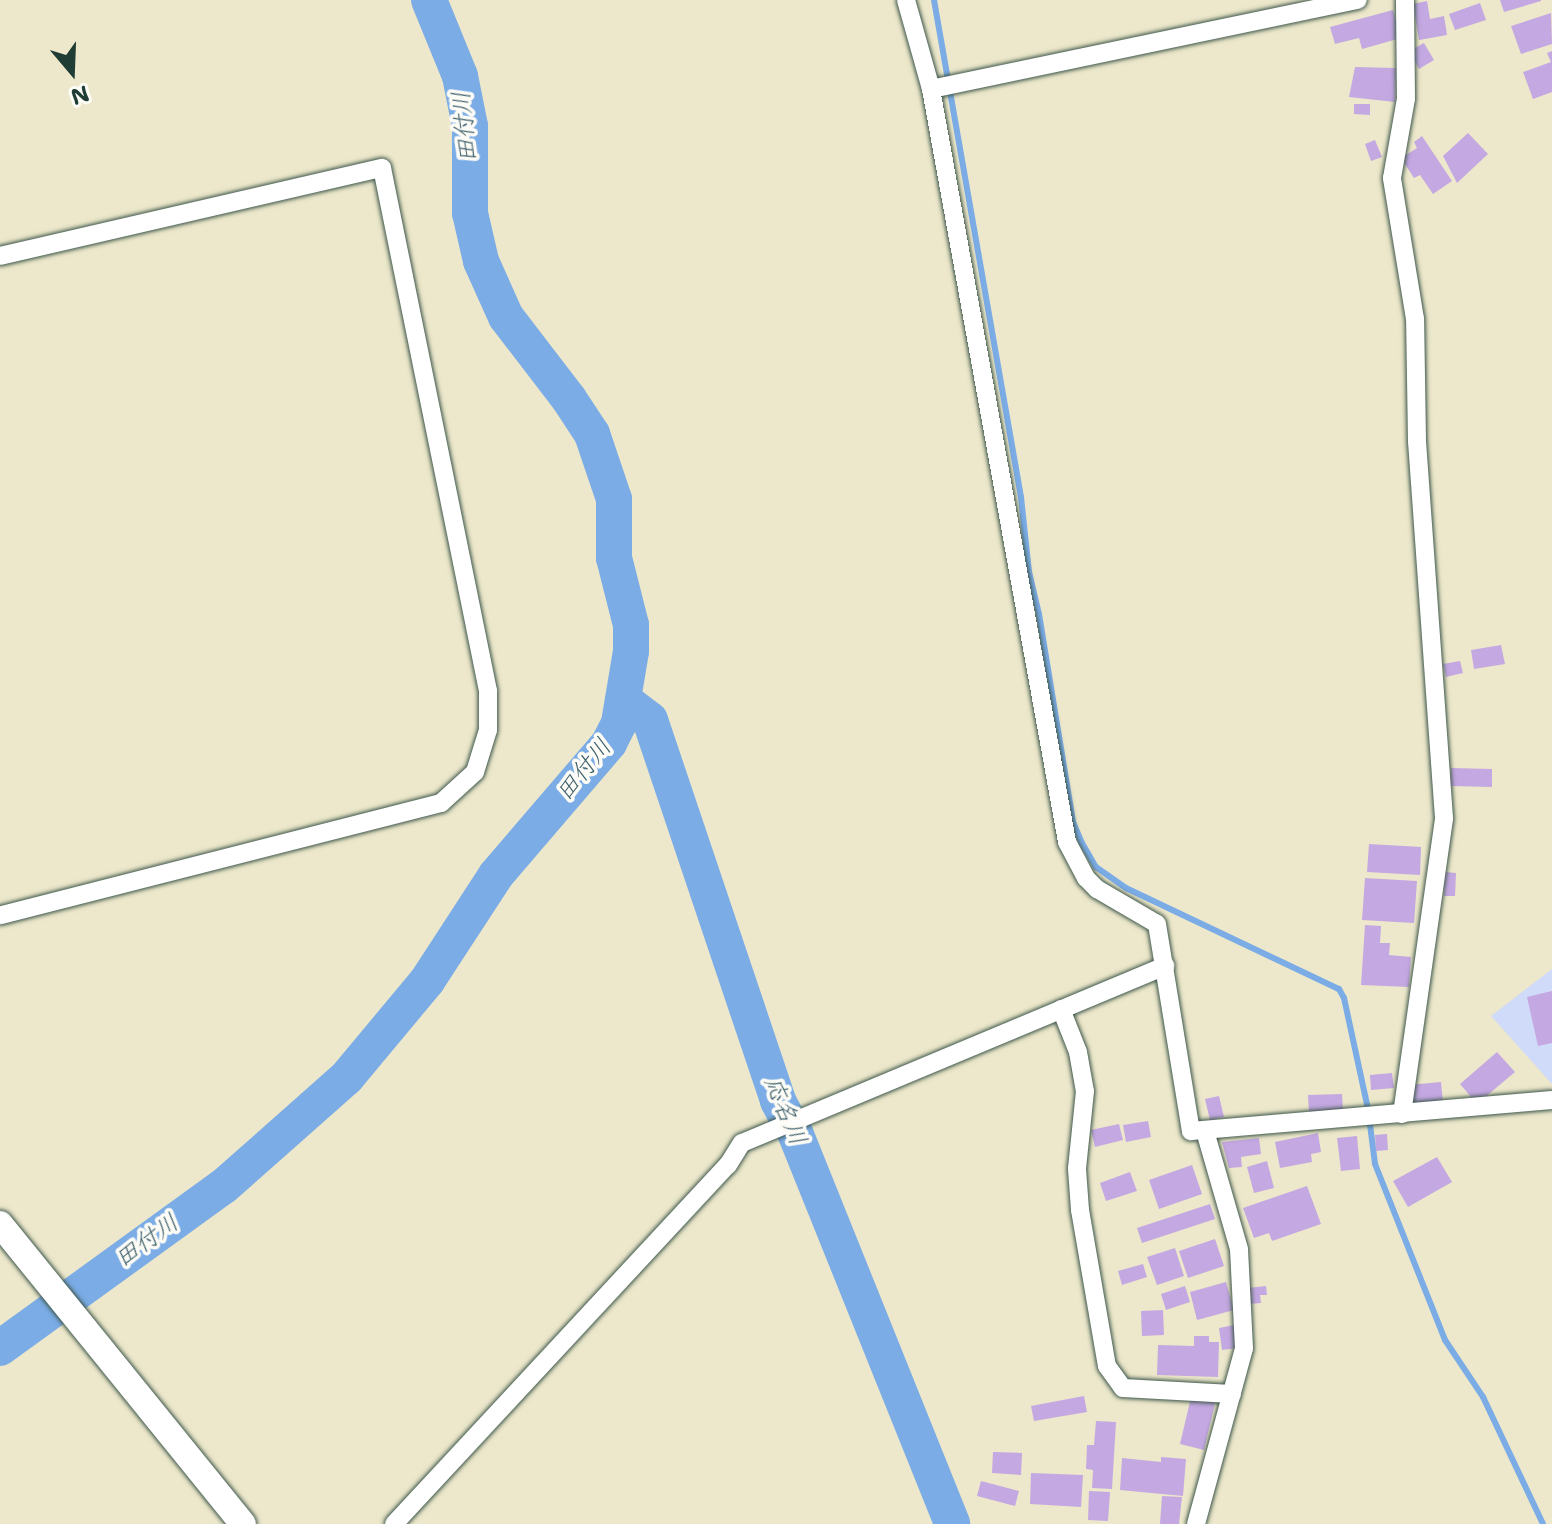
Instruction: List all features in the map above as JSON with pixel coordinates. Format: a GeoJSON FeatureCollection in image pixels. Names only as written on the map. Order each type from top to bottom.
{"type":"FeatureCollection","features":[{"type":"Feature","properties":{"kind":"street"},"geometry":{"type":"LineString","coordinates":[[906,0],[931,89],[1067,842],[1086,878],[1097,889],[1157,924],[1191,1131],[1552,1100]]}},
{"type":"Feature","properties":{"kind":"street"},"geometry":{"type":"LineString","coordinates":[[931,89],[1358,0]]}},
{"type":"Feature","properties":{"kind":"street"},"geometry":{"type":"LineString","coordinates":[[1402,1114],[1444,818],[1426,531],[1417,441],[1415,319],[1392,178],[1406,99],[1405,0]]}},
{"type":"Feature","properties":{"kind":"street"},"geometry":{"type":"LineString","coordinates":[[0,256],[382,168],[488,691],[488,730],[475,772],[441,803],[0,915]]}},
{"type":"Feature","properties":{"kind":"street"},"geometry":{"type":"LineString","coordinates":[[394,1524],[728,1165],[742,1143],[1165,966]]}},
{"type":"Feature","properties":{"kind":"street"},"geometry":{"type":"LineString","coordinates":[[1061,1009],[1078,1052],[1085,1091],[1077,1169],[1080,1210],[1107,1366],[1123,1388],[1232,1394]]}},
{"type":"Feature","properties":{"kind":"street"},"geometry":{"type":"LineString","coordinates":[[1196,1524],[1244,1348],[1239,1249],[1205,1131]]}},
{"type":"Feature","properties":{"kind":"street"},"geometry":{"type":"LineString","coordinates":[[5,1240],[34,1264],[243,1524]]}},
{"type":"Feature","properties":{"kind":"shaded area"},"geometry":{"type":"Polygon","coordinates":[[[1552,969],[1552,1084],[1491,1016],[1552,969]]]}},
{"type":"Feature","properties":{"kind":"building"},"geometry":{"type":"Polygon","coordinates":[[[1500,0],[1541,0],[1541,1],[1504,12],[1500,0]]]}},
{"type":"Feature","properties":{"kind":"building"},"geometry":{"type":"Polygon","coordinates":[[[1427,1],[1430,19],[1444,16],[1447,35],[1419,40],[1413,4],[1427,1]]]}},
{"type":"Feature","properties":{"kind":"building"},"geometry":{"type":"Polygon","coordinates":[[[1480,3],[1486,20],[1455,30],[1449,14],[1480,3]]]}},
{"type":"Feature","properties":{"kind":"building"},"geometry":{"type":"Polygon","coordinates":[[[1393,10],[1401,38],[1362,49],[1359,38],[1335,44],[1330,27],[1393,10]]]}},
{"type":"Feature","properties":{"kind":"building"},"geometry":{"type":"Polygon","coordinates":[[[1551,13],[1552,44],[1521,54],[1511,26],[1551,13]]]}},
{"type":"Feature","properties":{"kind":"building"},"geometry":{"type":"Polygon","coordinates":[[[1424,43],[1434,60],[1419,69],[1409,51],[1424,43]]]}},
{"type":"Feature","properties":{"kind":"building"},"geometry":{"type":"Polygon","coordinates":[[[1552,51],[1552,92],[1533,99],[1523,72],[1551,62],[1547,53],[1552,51]]]}},
{"type":"Feature","properties":{"kind":"building"},"geometry":{"type":"Polygon","coordinates":[[[1355,67],[1396,68],[1395,102],[1349,97],[1355,67]]]}},
{"type":"Feature","properties":{"kind":"building"},"geometry":{"type":"Polygon","coordinates":[[[1354,104],[1370,104],[1370,115],[1354,114],[1354,104]]]}},
{"type":"Feature","properties":{"kind":"building"},"geometry":{"type":"Polygon","coordinates":[[[1468,133],[1488,154],[1457,183],[1443,156],[1468,133]]]}},
{"type":"Feature","properties":{"kind":"building"},"geometry":{"type":"Polygon","coordinates":[[[1422,136],[1452,181],[1433,194],[1420,175],[1414,178],[1401,158],[1417,148],[1414,142],[1422,136]]]}},
{"type":"Feature","properties":{"kind":"building"},"geometry":{"type":"Polygon","coordinates":[[[1375,140],[1382,157],[1371,161],[1365,144],[1375,140]]]}},
{"type":"Feature","properties":{"kind":"building"},"geometry":{"type":"Polygon","coordinates":[[[1501,645],[1505,664],[1474,669],[1471,650],[1501,645]]]}},
{"type":"Feature","properties":{"kind":"building"},"geometry":{"type":"Polygon","coordinates":[[[1460,661],[1463,673],[1446,677],[1443,664],[1460,661]]]}},
{"type":"Feature","properties":{"kind":"building"},"geometry":{"type":"Polygon","coordinates":[[[1451,768],[1492,769],[1492,787],[1450,786],[1451,768]]]}},
{"type":"Feature","properties":{"kind":"building"},"geometry":{"type":"Polygon","coordinates":[[[1369,844],[1421,847],[1420,875],[1367,872],[1369,844]]]}},
{"type":"Feature","properties":{"kind":"building"},"geometry":{"type":"Polygon","coordinates":[[[1445,872],[1456,873],[1455,896],[1444,896],[1445,872]]]}},
{"type":"Feature","properties":{"kind":"building"},"geometry":{"type":"Polygon","coordinates":[[[1365,878],[1417,881],[1414,923],[1362,920],[1365,878]]]}},
{"type":"Feature","properties":{"kind":"building"},"geometry":{"type":"Polygon","coordinates":[[[1365,925],[1381,926],[1380,943],[1390,943],[1389,955],[1411,957],[1409,987],[1361,985],[1365,925]]]}},
{"type":"Feature","properties":{"kind":"building"},"geometry":{"type":"Polygon","coordinates":[[[1552,991],[1552,1043],[1538,1046],[1527,997],[1552,991]]]}},
{"type":"Feature","properties":{"kind":"building"},"geometry":{"type":"Polygon","coordinates":[[[1497,1052],[1515,1072],[1477,1104],[1460,1084],[1497,1052]]]}},
{"type":"Feature","properties":{"kind":"building"},"geometry":{"type":"Polygon","coordinates":[[[1392,1073],[1394,1088],[1371,1090],[1370,1075],[1392,1073]]]}},
{"type":"Feature","properties":{"kind":"building"},"geometry":{"type":"Polygon","coordinates":[[[1441,1082],[1443,1103],[1410,1106],[1408,1085],[1441,1082]]]}},
{"type":"Feature","properties":{"kind":"building"},"geometry":{"type":"Polygon","coordinates":[[[1342,1094],[1343,1111],[1309,1113],[1308,1095],[1342,1094]]]}},
{"type":"Feature","properties":{"kind":"building"},"geometry":{"type":"Polygon","coordinates":[[[1219,1096],[1224,1117],[1210,1120],[1205,1099],[1219,1096]]]}},
{"type":"Feature","properties":{"kind":"building"},"geometry":{"type":"Polygon","coordinates":[[[1148,1121],[1151,1137],[1126,1142],[1123,1125],[1148,1121]]]}},
{"type":"Feature","properties":{"kind":"building"},"geometry":{"type":"Polygon","coordinates":[[[1119,1124],[1123,1140],[1095,1147],[1091,1130],[1119,1124]]]}},
{"type":"Feature","properties":{"kind":"building"},"geometry":{"type":"Polygon","coordinates":[[[1318,1133],[1321,1152],[1311,1154],[1312,1162],[1280,1168],[1275,1142],[1318,1133]]]}},
{"type":"Feature","properties":{"kind":"building"},"geometry":{"type":"Polygon","coordinates":[[[1387,1134],[1388,1150],[1376,1151],[1375,1135],[1387,1134]]]}},
{"type":"Feature","properties":{"kind":"building"},"geometry":{"type":"Polygon","coordinates":[[[1357,1136],[1360,1169],[1341,1171],[1337,1138],[1357,1136]]]}},
{"type":"Feature","properties":{"kind":"building"},"geometry":{"type":"Polygon","coordinates":[[[1259,1138],[1261,1154],[1241,1157],[1242,1167],[1229,1168],[1222,1142],[1259,1138]]]}},
{"type":"Feature","properties":{"kind":"building"},"geometry":{"type":"Polygon","coordinates":[[[1437,1157],[1452,1182],[1408,1207],[1393,1181],[1437,1157]]]}},
{"type":"Feature","properties":{"kind":"building"},"geometry":{"type":"Polygon","coordinates":[[[1267,1161],[1274,1188],[1254,1193],[1247,1167],[1267,1161]]]}},
{"type":"Feature","properties":{"kind":"building"},"geometry":{"type":"Polygon","coordinates":[[[1192,1165],[1202,1194],[1159,1209],[1149,1180],[1192,1165]]]}},
{"type":"Feature","properties":{"kind":"building"},"geometry":{"type":"Polygon","coordinates":[[[1130,1172],[1137,1191],[1106,1201],[1100,1183],[1130,1172]]]}},
{"type":"Feature","properties":{"kind":"building"},"geometry":{"type":"Polygon","coordinates":[[[1307,1186],[1321,1224],[1272,1241],[1269,1233],[1254,1238],[1243,1208],[1307,1186]]]}},
{"type":"Feature","properties":{"kind":"building"},"geometry":{"type":"Polygon","coordinates":[[[1210,1204],[1215,1219],[1142,1243],[1137,1228],[1210,1204]]]}},
{"type":"Feature","properties":{"kind":"building"},"geometry":{"type":"Polygon","coordinates":[[[1215,1239],[1224,1266],[1188,1278],[1179,1251],[1215,1239]]]}},
{"type":"Feature","properties":{"kind":"building"},"geometry":{"type":"Polygon","coordinates":[[[1175,1248],[1184,1276],[1157,1285],[1147,1257],[1175,1248]]]}},
{"type":"Feature","properties":{"kind":"building"},"geometry":{"type":"Polygon","coordinates":[[[1143,1264],[1147,1277],[1122,1285],[1118,1271],[1143,1264]]]}},
{"type":"Feature","properties":{"kind":"building"},"geometry":{"type":"Polygon","coordinates":[[[1226,1282],[1234,1310],[1197,1320],[1190,1292],[1226,1282]]]}},
{"type":"Feature","properties":{"kind":"building"},"geometry":{"type":"Polygon","coordinates":[[[1185,1286],[1190,1302],[1166,1310],[1161,1294],[1185,1286]]]}},
{"type":"Feature","properties":{"kind":"building"},"geometry":{"type":"Polygon","coordinates":[[[1266,1286],[1267,1295],[1260,1295],[1261,1303],[1249,1304],[1248,1288],[1266,1286]]]}},
{"type":"Feature","properties":{"kind":"building"},"geometry":{"type":"Polygon","coordinates":[[[1163,1310],[1164,1335],[1142,1336],[1141,1311],[1163,1310]]]}},
{"type":"Feature","properties":{"kind":"building"},"geometry":{"type":"Polygon","coordinates":[[[1234,1325],[1237,1348],[1222,1350],[1219,1328],[1234,1325]]]}},
{"type":"Feature","properties":{"kind":"building"},"geometry":{"type":"Polygon","coordinates":[[[1194,1336],[1209,1336],[1209,1342],[1219,1342],[1218,1377],[1157,1375],[1158,1345],[1194,1346],[1194,1336]]]}},
{"type":"Feature","properties":{"kind":"building"},"geometry":{"type":"Polygon","coordinates":[[[1192,1393],[1216,1399],[1204,1450],[1180,1444],[1192,1393]]]}},
{"type":"Feature","properties":{"kind":"building"},"geometry":{"type":"Polygon","coordinates":[[[1084,1396],[1087,1412],[1034,1421],[1031,1406],[1084,1396]]]}},
{"type":"Feature","properties":{"kind":"building"},"geometry":{"type":"Polygon","coordinates":[[[1096,1421],[1116,1422],[1112,1489],[1092,1488],[1093,1470],[1086,1469],[1087,1445],[1094,1445],[1096,1421]]]}},
{"type":"Feature","properties":{"kind":"building"},"geometry":{"type":"Polygon","coordinates":[[[993,1452],[1022,1453],[1021,1475],[992,1473],[993,1452]]]}},
{"type":"Feature","properties":{"kind":"building"},"geometry":{"type":"Polygon","coordinates":[[[1161,1457],[1186,1459],[1183,1496],[1120,1490],[1122,1458],[1161,1462],[1161,1457]]]}},
{"type":"Feature","properties":{"kind":"building"},"geometry":{"type":"Polygon","coordinates":[[[1031,1473],[1083,1475],[1081,1507],[1030,1504],[1031,1473]]]}},
{"type":"Feature","properties":{"kind":"building"},"geometry":{"type":"Polygon","coordinates":[[[981,1481],[1019,1491],[1015,1506],[977,1496],[981,1481]]]}},
{"type":"Feature","properties":{"kind":"building"},"geometry":{"type":"Polygon","coordinates":[[[1089,1491],[1110,1492],[1108,1521],[1088,1520],[1089,1491]]]}},
{"type":"Feature","properties":{"kind":"building"},"geometry":{"type":"Polygon","coordinates":[[[1162,1496],[1182,1497],[1179,1524],[1160,1524],[1162,1496]]]}},
{"type":"Feature","properties":{"kind":"waterway","name":"田付川"},"geometry":{"type":"LineString","coordinates":[[0,1348],[224,1186],[347,1077],[427,981],[496,875],[609,743],[619,723],[631,651],[631,625],[614,558],[614,499],[592,434],[506,317],[481,261],[470,213],[470,126],[460,76],[429,0]]}},
{"type":"Feature","properties":{"kind":"waterway"},"geometry":{"type":"LineString","coordinates":[[934,0],[1021,497],[1029,572],[1039,614],[1073,822],[1096,867],[1126,888],[1339,989],[1344,998],[1368,1109],[1375,1164],[1445,1340],[1483,1397],[1543,1524]]}},
{"type":"Feature","properties":{"kind":"waterway","name":"応名川"},"geometry":{"type":"LineString","coordinates":[[625,701],[650,720],[778,1101],[796,1135],[952,1524]]}}]}
